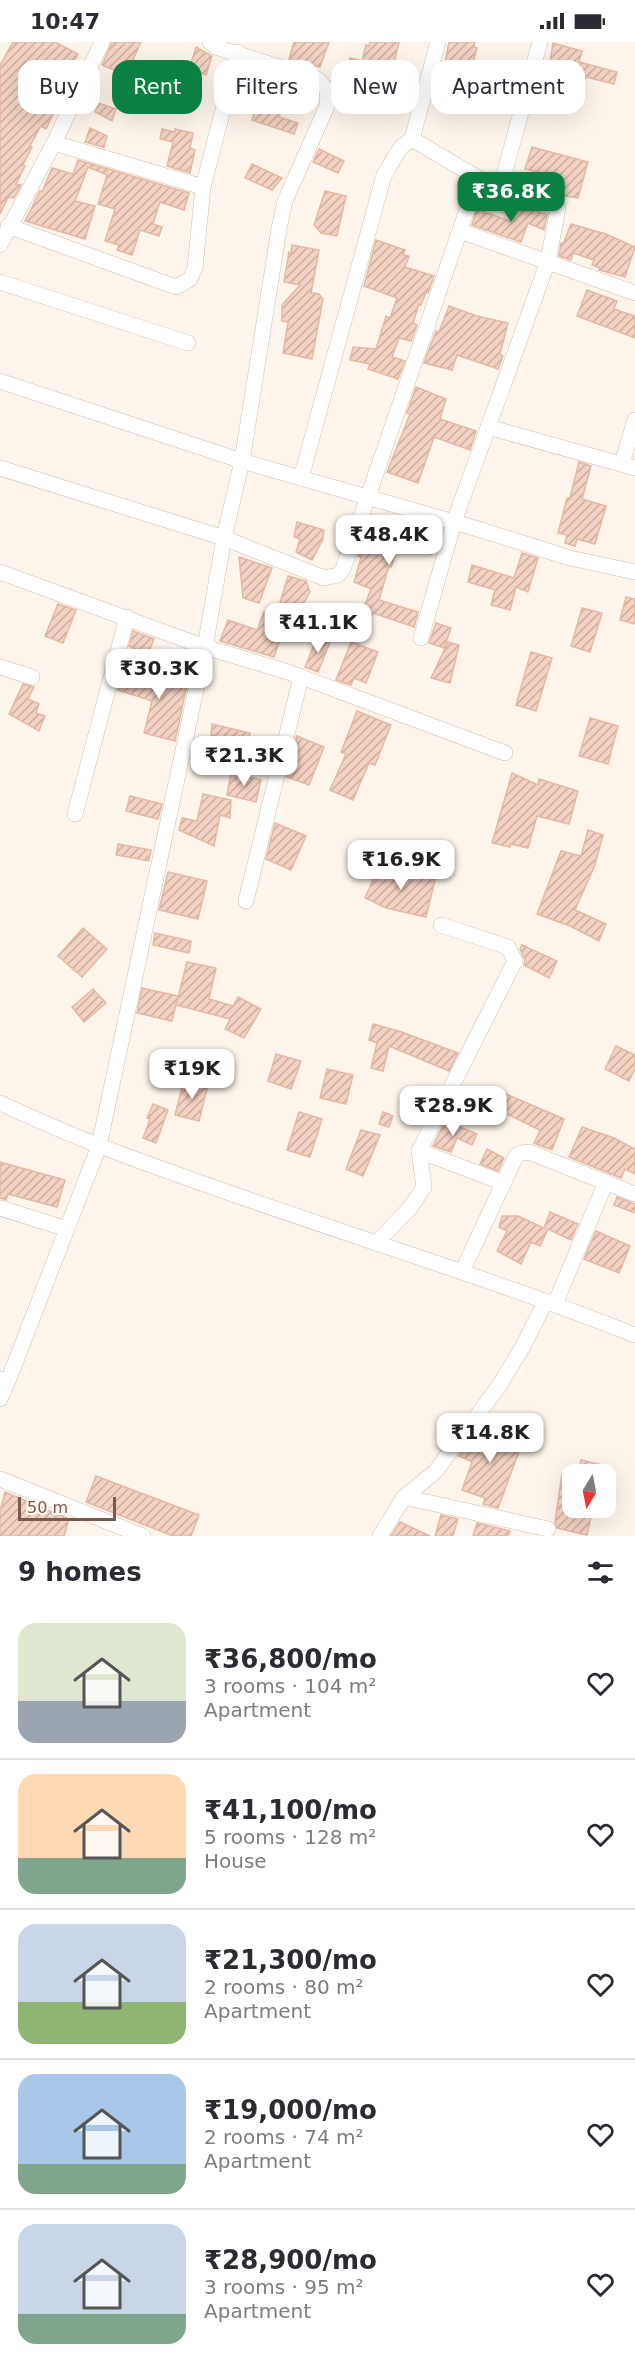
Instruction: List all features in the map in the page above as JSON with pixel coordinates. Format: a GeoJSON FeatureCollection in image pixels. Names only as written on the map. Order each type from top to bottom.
{"type":"FeatureCollection","features":[{"type":"Feature","properties":{"kind":"street"},"geometry":{"type":"LineString","coordinates":[[0,245],[8,226],[54,143],[102,42]]}},
{"type":"Feature","properties":{"kind":"street"},"geometry":{"type":"LineString","coordinates":[[0,1399],[4,1380],[99,1146],[205,647],[224,538],[242,461],[281,219],[285,201],[327,106],[329,95],[317,79],[216,46],[210,42]]}},
{"type":"Feature","properties":{"kind":"street"},"geometry":{"type":"LineString","coordinates":[[301,478],[384,175],[401,147],[412,139],[438,42]]}},
{"type":"Feature","properties":{"kind":"street"},"geometry":{"type":"LineString","coordinates":[[501,186],[540,42]]}},
{"type":"Feature","properties":{"kind":"street"},"geometry":{"type":"LineString","coordinates":[[8,226],[176,287],[190,279],[195,268],[203,187],[238,52]]}},
{"type":"Feature","properties":{"kind":"street"},"geometry":{"type":"LineString","coordinates":[[412,139],[478,178],[558,208],[548,261],[454,522],[421,638]]}},
{"type":"Feature","properties":{"kind":"street"},"geometry":{"type":"LineString","coordinates":[[54,143],[203,187]]}},
{"type":"Feature","properties":{"kind":"street"},"geometry":{"type":"LineString","coordinates":[[0,468],[224,538],[324,578],[338,575],[343,569],[478,178]]}},
{"type":"Feature","properties":{"kind":"street"},"geometry":{"type":"LineString","coordinates":[[460,231],[635,293]]}},
{"type":"Feature","properties":{"kind":"street"},"geometry":{"type":"LineString","coordinates":[[0,282],[188,343]]}},
{"type":"Feature","properties":{"kind":"street"},"geometry":{"type":"LineString","coordinates":[[0,381],[242,461],[570,558],[635,572]]}},
{"type":"Feature","properties":{"kind":"street"},"geometry":{"type":"LineString","coordinates":[[488,427],[628,466],[635,420]]}},
{"type":"Feature","properties":{"kind":"street"},"geometry":{"type":"LineString","coordinates":[[0,572],[205,647],[301,677],[505,753]]}},
{"type":"Feature","properties":{"kind":"street"},"geometry":{"type":"LineString","coordinates":[[75,814],[127,617]]}},
{"type":"Feature","properties":{"kind":"street"},"geometry":{"type":"LineString","coordinates":[[0,667],[32,677]]}},
{"type":"Feature","properties":{"kind":"street"},"geometry":{"type":"LineString","coordinates":[[246,901],[301,677]]}},
{"type":"Feature","properties":{"kind":"street"},"geometry":{"type":"LineString","coordinates":[[376,1243],[410,1208],[424,1187],[419,1151],[515,961],[507,947],[441,925]]}},
{"type":"Feature","properties":{"kind":"street"},"geometry":{"type":"LineString","coordinates":[[0,1103],[99,1146],[550,1302],[635,1335]]}},
{"type":"Feature","properties":{"kind":"street"},"geometry":{"type":"LineString","coordinates":[[419,1151],[504,1184]]}},
{"type":"Feature","properties":{"kind":"street"},"geometry":{"type":"LineString","coordinates":[[462,1272],[516,1156],[525,1151],[635,1194]]}},
{"type":"Feature","properties":{"kind":"street"},"geometry":{"type":"LineString","coordinates":[[380,1536],[404,1497],[435,1472],[499,1386],[550,1302],[606,1182]]}},
{"type":"Feature","properties":{"kind":"street"},"geometry":{"type":"LineString","coordinates":[[0,1208],[67,1229]]}},
{"type":"Feature","properties":{"kind":"street"},"geometry":{"type":"LineString","coordinates":[[0,1479],[143,1536]]}},
{"type":"Feature","properties":{"kind":"street"},"geometry":{"type":"LineString","coordinates":[[404,1497],[548,1529]]}},
{"type":"Feature","properties":{"kind":"building"},"geometry":{"type":"Polygon","coordinates":[[[13,42],[55,42],[78,54],[75,60],[18,60],[18,114],[53,114],[46,129],[41,126],[30,146],[32,147],[23,165],[25,166],[16,184],[21,185],[14,198],[7,199],[0,214],[0,65],[13,42]]]}},
{"type":"Feature","properties":{"kind":"building"},"geometry":{"type":"Polygon","coordinates":[[[112,42],[141,42],[133,60],[112,60],[112,69],[102,65],[112,42]]]}},
{"type":"Feature","properties":{"kind":"building"},"geometry":{"type":"Polygon","coordinates":[[[294,42],[329,42],[320,67],[319,60],[289,59],[294,42]]]}},
{"type":"Feature","properties":{"kind":"building"},"geometry":{"type":"Polygon","coordinates":[[[370,42],[399,42],[395,60],[362,60],[366,45],[369,46],[370,42]]]}},
{"type":"Feature","properties":{"kind":"building"},"geometry":{"type":"Polygon","coordinates":[[[449,42],[475,42],[474,47],[477,48],[474,60],[446,60],[449,42]]]}},
{"type":"Feature","properties":{"kind":"building"},"geometry":{"type":"Polygon","coordinates":[[[553,43],[582,51],[580,60],[550,60],[553,43]]]}},
{"type":"Feature","properties":{"kind":"building"},"geometry":{"type":"Polygon","coordinates":[[[196,47],[212,56],[206,75],[202,74],[202,60],[192,60],[196,47]]]}},
{"type":"Feature","properties":{"kind":"building"},"geometry":{"type":"Polygon","coordinates":[[[585,64],[617,72],[614,84],[586,77],[585,79],[585,64]]]}},
{"type":"Feature","properties":{"kind":"building"},"geometry":{"type":"Polygon","coordinates":[[[100,104],[112,108],[112,114],[114,114],[112,121],[99,114],[100,104]]]}},
{"type":"Feature","properties":{"kind":"building"},"geometry":{"type":"Polygon","coordinates":[[[254,114],[280,114],[279,117],[298,123],[294,134],[252,120],[254,114]]]}},
{"type":"Feature","properties":{"kind":"building"},"geometry":{"type":"Polygon","coordinates":[[[90,128],[107,136],[104,147],[85,142],[90,128]]]}},
{"type":"Feature","properties":{"kind":"building"},"geometry":{"type":"Polygon","coordinates":[[[162,129],[193,133],[190,148],[195,150],[190,173],[167,166],[173,142],[160,139],[162,129]]]}},
{"type":"Feature","properties":{"kind":"building"},"geometry":{"type":"Polygon","coordinates":[[[532,147],[588,162],[578,198],[558,195],[561,178],[525,169],[532,147]]]}},
{"type":"Feature","properties":{"kind":"building"},"geometry":{"type":"Polygon","coordinates":[[[319,149],[344,161],[338,173],[313,162],[319,149]]]}},
{"type":"Feature","properties":{"kind":"building"},"geometry":{"type":"Polygon","coordinates":[[[78,160],[189,193],[184,210],[160,202],[153,224],[162,227],[159,236],[140,230],[132,255],[117,250],[119,245],[105,241],[115,209],[98,204],[107,175],[88,167],[75,201],[95,206],[85,239],[25,221],[40,191],[42,192],[52,168],[73,174],[78,160]]]}},
{"type":"Feature","properties":{"kind":"building"},"geometry":{"type":"Polygon","coordinates":[[[252,164],[282,178],[272,190],[245,178],[252,164]]]}},
{"type":"Feature","properties":{"kind":"building"},"geometry":{"type":"Polygon","coordinates":[[[325,191],[346,196],[337,236],[321,233],[314,225],[325,191]]]}},
{"type":"Feature","properties":{"kind":"building"},"geometry":{"type":"Polygon","coordinates":[[[520,204],[547,215],[544,230],[528,223],[521,242],[472,225],[477,209],[512,222],[520,204]]]}},
{"type":"Feature","properties":{"kind":"building"},"geometry":{"type":"Polygon","coordinates":[[[571,224],[606,234],[635,247],[625,277],[599,270],[600,268],[592,265],[594,260],[573,253],[571,260],[559,256],[561,243],[563,244],[571,224]]]}},
{"type":"Feature","properties":{"kind":"building"},"geometry":{"type":"Polygon","coordinates":[[[376,240],[405,250],[403,255],[409,256],[405,267],[434,276],[428,293],[426,292],[421,305],[419,304],[413,323],[417,325],[411,341],[399,338],[392,357],[405,361],[398,379],[368,369],[370,364],[350,360],[353,347],[376,349],[386,316],[390,318],[397,298],[364,286],[376,240]]]}},
{"type":"Feature","properties":{"kind":"building"},"geometry":{"type":"Polygon","coordinates":[[[292,245],[319,250],[311,293],[319,294],[323,299],[312,359],[283,353],[288,322],[282,321],[282,305],[300,285],[284,282],[292,245]]]}},
{"type":"Feature","properties":{"kind":"building"},"geometry":{"type":"Polygon","coordinates":[[[587,290],[617,301],[614,309],[635,316],[635,338],[577,316],[587,290]]]}},
{"type":"Feature","properties":{"kind":"building"},"geometry":{"type":"Polygon","coordinates":[[[449,306],[477,316],[508,323],[500,354],[503,356],[498,369],[457,355],[452,370],[424,363],[436,331],[439,332],[449,306]]]}},
{"type":"Feature","properties":{"kind":"building"},"geometry":{"type":"Polygon","coordinates":[[[416,387],[446,399],[440,419],[476,431],[470,450],[434,437],[418,483],[387,472],[410,414],[407,413],[416,387]]]}},
{"type":"Feature","properties":{"kind":"building"},"geometry":{"type":"Polygon","coordinates":[[[579,462],[591,466],[582,499],[606,506],[595,544],[577,539],[575,546],[565,543],[567,535],[558,533],[579,462]]]}},
{"type":"Feature","properties":{"kind":"building"},"geometry":{"type":"Polygon","coordinates":[[[407,521],[436,528],[431,554],[398,547],[391,567],[389,566],[379,600],[418,612],[414,627],[373,613],[372,615],[362,612],[371,589],[354,582],[361,557],[358,556],[368,526],[404,538],[407,521]]]}},
{"type":"Feature","properties":{"kind":"building"},"geometry":{"type":"Polygon","coordinates":[[[297,522],[324,530],[323,539],[312,560],[296,552],[300,539],[294,537],[297,522]]]}},
{"type":"Feature","properties":{"kind":"building"},"geometry":{"type":"Polygon","coordinates":[[[522,553],[538,558],[528,592],[516,587],[510,610],[491,605],[495,590],[468,582],[472,565],[514,578],[522,553]]]}},
{"type":"Feature","properties":{"kind":"building"},"geometry":{"type":"Polygon","coordinates":[[[239,557],[272,568],[259,603],[243,598],[239,557]]]}},
{"type":"Feature","properties":{"kind":"building"},"geometry":{"type":"Polygon","coordinates":[[[288,576],[306,581],[310,592],[297,615],[289,613],[274,657],[220,641],[228,620],[257,630],[264,612],[276,616],[288,576]]]}},
{"type":"Feature","properties":{"kind":"building"},"geometry":{"type":"Polygon","coordinates":[[[626,597],[635,599],[635,624],[620,620],[626,597]]]}},
{"type":"Feature","properties":{"kind":"building"},"geometry":{"type":"Polygon","coordinates":[[[58,604],[76,610],[63,643],[45,636],[58,604]]]}},
{"type":"Feature","properties":{"kind":"building"},"geometry":{"type":"Polygon","coordinates":[[[582,608],[602,613],[590,652],[571,646],[582,608]]]}},
{"type":"Feature","properties":{"kind":"building"},"geometry":{"type":"Polygon","coordinates":[[[436,623],[451,628],[444,648],[429,643],[436,623]]]}},
{"type":"Feature","properties":{"kind":"building"},"geometry":{"type":"Polygon","coordinates":[[[133,631],[154,639],[148,654],[129,646],[133,631]]]}},
{"type":"Feature","properties":{"kind":"building"},"geometry":{"type":"Polygon","coordinates":[[[318,635],[331,640],[318,672],[305,667],[318,635]]]}},
{"type":"Feature","properties":{"kind":"building"},"geometry":{"type":"Polygon","coordinates":[[[351,642],[378,652],[366,683],[354,678],[351,685],[336,680],[351,642]]]}},
{"type":"Feature","properties":{"kind":"building"},"geometry":{"type":"Polygon","coordinates":[[[448,642],[459,645],[450,683],[431,678],[448,642]]]}},
{"type":"Feature","properties":{"kind":"building"},"geometry":{"type":"Polygon","coordinates":[[[531,652],[552,658],[536,711],[516,705],[531,652]]]}},
{"type":"Feature","properties":{"kind":"building"},"geometry":{"type":"Polygon","coordinates":[[[160,668],[189,675],[175,741],[144,733],[152,701],[118,690],[123,670],[157,680],[160,668]]]}},
{"type":"Feature","properties":{"kind":"building"},"geometry":{"type":"Polygon","coordinates":[[[23,684],[34,687],[28,699],[39,704],[36,713],[45,716],[39,731],[9,714],[23,684]]]}},
{"type":"Feature","properties":{"kind":"building"},"geometry":{"type":"Polygon","coordinates":[[[357,711],[391,725],[375,765],[369,763],[353,800],[330,790],[346,754],[341,752],[357,711]]]}},
{"type":"Feature","properties":{"kind":"building"},"geometry":{"type":"Polygon","coordinates":[[[590,718],[618,726],[608,764],[579,756],[590,718]]]}},
{"type":"Feature","properties":{"kind":"building"},"geometry":{"type":"Polygon","coordinates":[[[212,724],[250,733],[248,744],[211,735],[212,724]]]}},
{"type":"Feature","properties":{"kind":"building"},"geometry":{"type":"Polygon","coordinates":[[[297,736],[324,747],[309,785],[287,777],[297,736]]]}},
{"type":"Feature","properties":{"kind":"building"},"geometry":{"type":"Polygon","coordinates":[[[231,773],[261,780],[256,802],[227,795],[231,773]]]}},
{"type":"Feature","properties":{"kind":"building"},"geometry":{"type":"Polygon","coordinates":[[[512,773],[538,785],[539,779],[578,791],[569,824],[537,816],[528,848],[492,843],[512,773]]]}},
{"type":"Feature","properties":{"kind":"building"},"geometry":{"type":"Polygon","coordinates":[[[203,794],[231,800],[230,818],[220,815],[214,846],[179,830],[182,818],[197,821],[203,794]]]}},
{"type":"Feature","properties":{"kind":"building"},"geometry":{"type":"Polygon","coordinates":[[[130,796],[162,804],[158,819],[126,811],[130,796]]]}},
{"type":"Feature","properties":{"kind":"building"},"geometry":{"type":"Polygon","coordinates":[[[275,823],[306,836],[291,870],[266,859],[275,823]]]}},
{"type":"Feature","properties":{"kind":"building"},"geometry":{"type":"Polygon","coordinates":[[[588,830],[603,835],[595,865],[575,910],[606,924],[599,941],[570,926],[537,914],[561,851],[581,856],[588,830]]]}},
{"type":"Feature","properties":{"kind":"building"},"geometry":{"type":"Polygon","coordinates":[[[118,844],[151,850],[149,861],[116,855],[118,844]]]}},
{"type":"Feature","properties":{"kind":"building"},"geometry":{"type":"Polygon","coordinates":[[[381,862],[405,872],[435,880],[426,917],[386,908],[365,898],[381,862]]]}},
{"type":"Feature","properties":{"kind":"building"},"geometry":{"type":"Polygon","coordinates":[[[168,872],[207,881],[198,919],[159,910],[168,872]]]}},
{"type":"Feature","properties":{"kind":"building"},"geometry":{"type":"Polygon","coordinates":[[[83,928],[107,949],[82,977],[58,956],[83,928]]]}},
{"type":"Feature","properties":{"kind":"building"},"geometry":{"type":"Polygon","coordinates":[[[155,933],[191,941],[189,953],[153,945],[155,933]]]}},
{"type":"Feature","properties":{"kind":"building"},"geometry":{"type":"Polygon","coordinates":[[[522,945],[557,961],[549,978],[524,965],[525,960],[520,949],[522,945]]]}},
{"type":"Feature","properties":{"kind":"building"},"geometry":{"type":"Polygon","coordinates":[[[187,962],[216,968],[209,999],[233,1006],[238,997],[261,1009],[244,1038],[225,1029],[230,1019],[176,1005],[187,962]]]}},
{"type":"Feature","properties":{"kind":"building"},"geometry":{"type":"Polygon","coordinates":[[[142,988],[178,996],[172,1021],[137,1013],[142,988]]]}},
{"type":"Feature","properties":{"kind":"building"},"geometry":{"type":"Polygon","coordinates":[[[93,989],[106,1003],[84,1022],[72,1007],[93,989]]]}},
{"type":"Feature","properties":{"kind":"building"},"geometry":{"type":"Polygon","coordinates":[[[373,1024],[458,1053],[449,1071],[389,1046],[383,1071],[371,1068],[377,1043],[369,1040],[373,1024]]]}},
{"type":"Feature","properties":{"kind":"building"},"geometry":{"type":"Polygon","coordinates":[[[616,1046],[635,1055],[635,1069],[629,1081],[605,1069],[616,1046]]]}},
{"type":"Feature","properties":{"kind":"building"},"geometry":{"type":"Polygon","coordinates":[[[276,1054],[301,1061],[291,1089],[268,1081],[276,1054]]]}},
{"type":"Feature","properties":{"kind":"building"},"geometry":{"type":"Polygon","coordinates":[[[327,1069],[353,1075],[346,1104],[320,1098],[327,1069]]]}},
{"type":"Feature","properties":{"kind":"building"},"geometry":{"type":"Polygon","coordinates":[[[184,1079],[208,1085],[199,1121],[175,1115],[184,1079]]]}},
{"type":"Feature","properties":{"kind":"building"},"geometry":{"type":"Polygon","coordinates":[[[506,1094],[564,1119],[552,1150],[534,1143],[540,1130],[498,1110],[506,1094]]]}},
{"type":"Feature","properties":{"kind":"building"},"geometry":{"type":"Polygon","coordinates":[[[153,1104],[168,1110],[156,1143],[143,1138],[150,1119],[147,1118],[153,1104]]]}},
{"type":"Feature","properties":{"kind":"building"},"geometry":{"type":"Polygon","coordinates":[[[299,1112],[322,1119],[310,1157],[287,1150],[299,1112]]]}},
{"type":"Feature","properties":{"kind":"building"},"geometry":{"type":"Polygon","coordinates":[[[383,1112],[393,1116],[389,1127],[379,1124],[383,1112]]]}},
{"type":"Feature","properties":{"kind":"building"},"geometry":{"type":"Polygon","coordinates":[[[445,1121],[477,1134],[472,1145],[457,1138],[451,1152],[433,1146],[445,1121]]]}},
{"type":"Feature","properties":{"kind":"building"},"geometry":{"type":"Polygon","coordinates":[[[582,1127],[614,1138],[635,1149],[635,1174],[625,1169],[621,1178],[569,1157],[582,1127]]]}},
{"type":"Feature","properties":{"kind":"building"},"geometry":{"type":"Polygon","coordinates":[[[361,1130],[380,1135],[363,1176],[346,1169],[361,1130]]]}},
{"type":"Feature","properties":{"kind":"building"},"geometry":{"type":"Polygon","coordinates":[[[487,1149],[504,1158],[498,1171],[480,1164],[487,1149]]]}},
{"type":"Feature","properties":{"kind":"building"},"geometry":{"type":"Polygon","coordinates":[[[0,1162],[65,1180],[57,1207],[8,1194],[6,1200],[0,1198],[0,1162]]]}},
{"type":"Feature","properties":{"kind":"building"},"geometry":{"type":"Polygon","coordinates":[[[617,1197],[635,1204],[635,1213],[614,1205],[617,1197]]]}},
{"type":"Feature","properties":{"kind":"building"},"geometry":{"type":"Polygon","coordinates":[[[550,1212],[578,1224],[571,1240],[548,1229],[540,1246],[531,1242],[521,1264],[497,1251],[507,1231],[499,1227],[502,1216],[518,1216],[544,1228],[550,1212]]]}},
{"type":"Feature","properties":{"kind":"building"},"geometry":{"type":"Polygon","coordinates":[[[596,1231],[630,1246],[619,1273],[584,1259],[596,1231]]]}},
{"type":"Feature","properties":{"kind":"building"},"geometry":{"type":"Polygon","coordinates":[[[484,1423],[490,1426],[488,1429],[523,1441],[498,1508],[483,1504],[485,1498],[462,1490],[472,1462],[459,1456],[484,1423]]]}},
{"type":"Feature","properties":{"kind":"building"},"geometry":{"type":"Polygon","coordinates":[[[581,1460],[598,1464],[580,1464],[581,1460]]]}},
{"type":"Feature","properties":{"kind":"building"},"geometry":{"type":"Polygon","coordinates":[[[562,1474],[562,1518],[591,1518],[587,1535],[557,1528],[555,1522],[562,1474]]]}},
{"type":"Feature","properties":{"kind":"building"},"geometry":{"type":"Polygon","coordinates":[[[96,1476],[199,1515],[191,1536],[173,1536],[86,1502],[96,1476]]]}},
{"type":"Feature","properties":{"kind":"building"},"geometry":{"type":"Polygon","coordinates":[[[5,1492],[69,1519],[64,1536],[0,1536],[0,1511],[5,1492]]]}},
{"type":"Feature","properties":{"kind":"building"},"geometry":{"type":"Polygon","coordinates":[[[441,1515],[458,1519],[453,1536],[435,1536],[441,1515]]]}},
{"type":"Feature","properties":{"kind":"building"},"geometry":{"type":"Polygon","coordinates":[[[400,1522],[430,1536],[391,1536],[400,1522]]]}},
{"type":"Feature","properties":{"kind":"building"},"geometry":{"type":"Polygon","coordinates":[[[477,1523],[510,1531],[508,1536],[473,1536],[477,1523]]]}}]}
